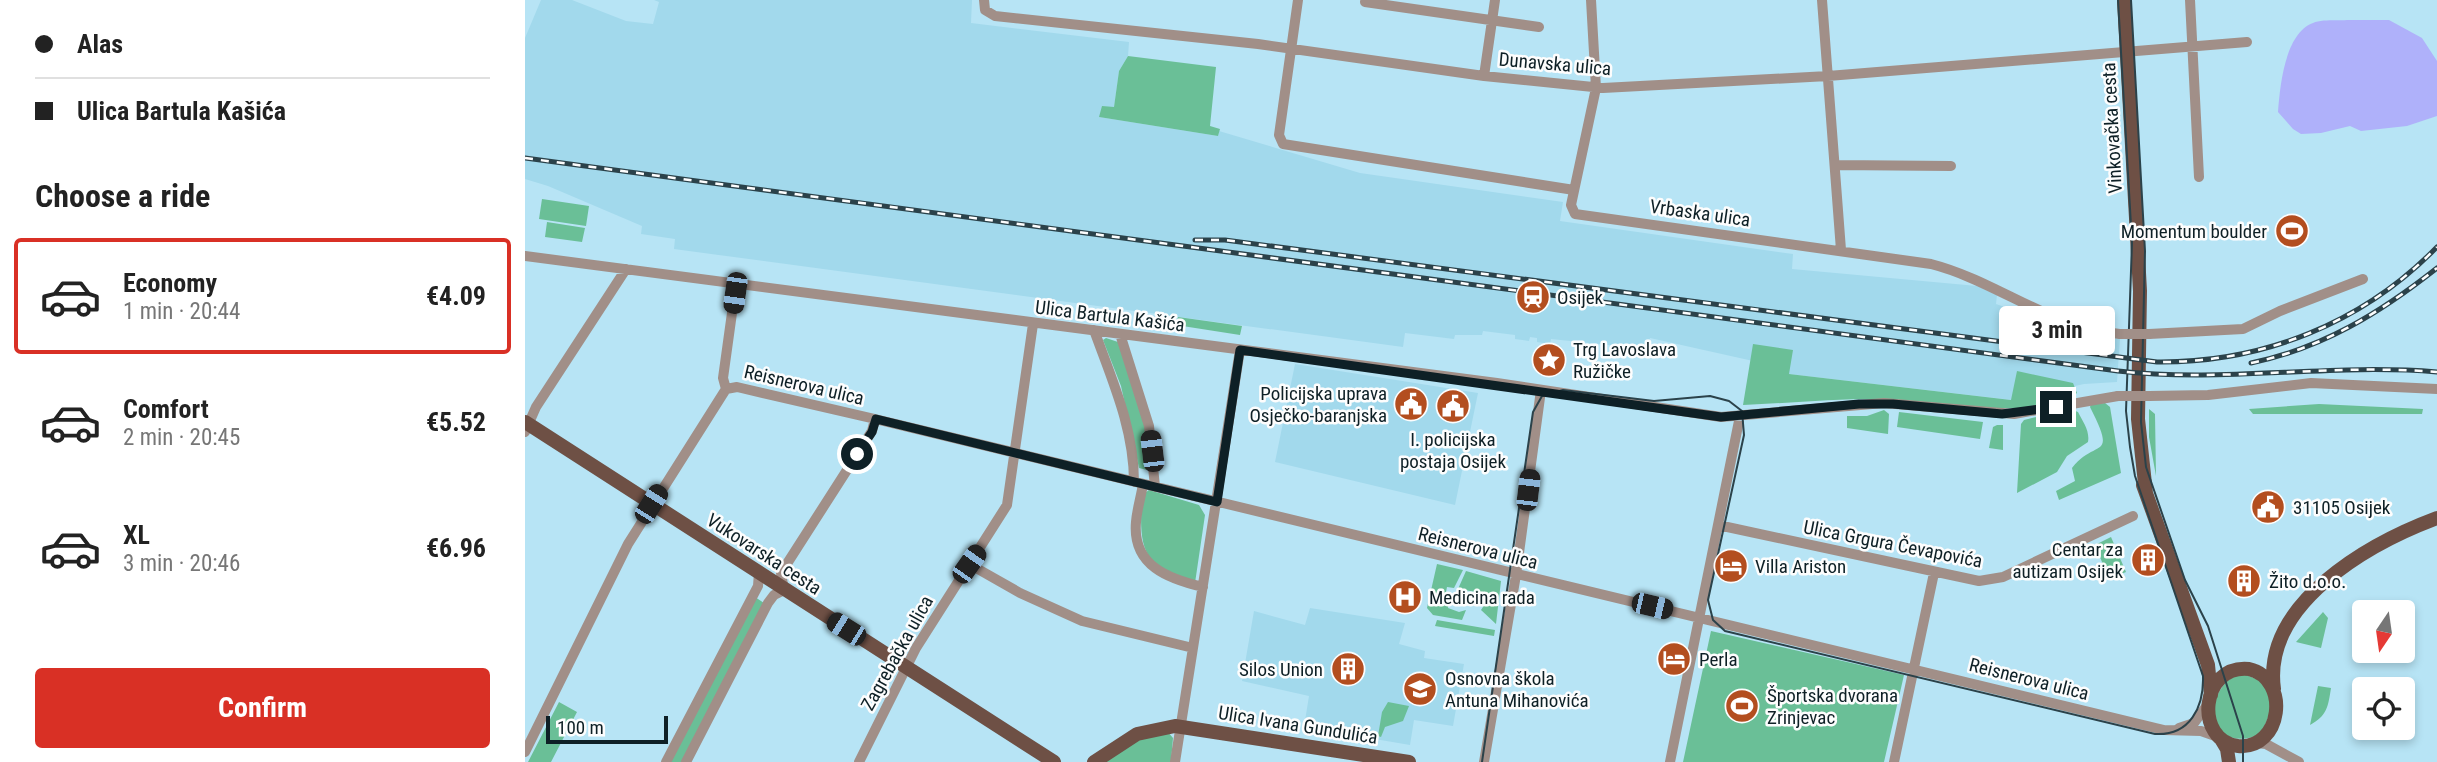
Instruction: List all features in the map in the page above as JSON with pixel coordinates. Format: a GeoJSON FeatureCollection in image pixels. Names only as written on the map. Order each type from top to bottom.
{"type":"FeatureCollection","features":[{"type":"Feature","properties":{"kind":"main road","name":"Vinkovačka cesta"},"geometry":{"type":"LineString","coordinates":[[2124,0],[2140,302],[2139,429],[2146,493],[2210,671],[2210,698]]}},
{"type":"Feature","properties":{"kind":"main road","name":"Vukovarska cesta"},"geometry":{"type":"LineString","coordinates":[[526,426],[1053,762]]}},
{"type":"Feature","properties":{"kind":"main road"},"geometry":{"type":"LineString","coordinates":[[2229,762],[2227,749],[2211,724],[2210,698],[2220,677],[2265,664],[2276,654],[2298,612],[2331,575],[2366,549],[2437,518]]}},
{"type":"Feature","properties":{"kind":"main road"},"geometry":{"type":"LineString","coordinates":[[2201,650],[2219,665],[2263,675],[2274,689]]}},
{"type":"Feature","properties":{"kind":"main road"},"geometry":{"type":"LineString","coordinates":[[2235,762],[2269,732],[2274,720],[2276,654]]}},
{"type":"Feature","properties":{"kind":"main road","name":"Ulica Ivana Gundulića"},"geometry":{"type":"LineString","coordinates":[[1094,762],[1143,731],[1180,726],[1409,762]]}},
{"type":"Feature","properties":{"kind":"main road"},"geometry":{"type":"LineString","coordinates":[[2221,739],[2236,746],[2254,744]]}},
{"type":"Feature","properties":{"kind":"street"},"geometry":{"type":"LineString","coordinates":[[1298,0],[1279,135],[1281,142],[1288,146],[1574,190],[1596,88],[1591,0]]}},
{"type":"Feature","properties":{"kind":"street"},"geometry":{"type":"LineString","coordinates":[[1484,76],[1495,0]]}},
{"type":"Feature","properties":{"kind":"street"},"geometry":{"type":"LineString","coordinates":[[1822,0],[1841,250]]}},
{"type":"Feature","properties":{"kind":"street"},"geometry":{"type":"LineString","coordinates":[[2190,0],[2199,177]]}},
{"type":"Feature","properties":{"kind":"street"},"geometry":{"type":"LineString","coordinates":[[1365,2],[1539,27]]}},
{"type":"Feature","properties":{"kind":"street","name":"Dunavska ulica"},"geometry":{"type":"LineString","coordinates":[[984,5],[995,16],[1293,48],[1484,76],[1596,88],[1828,76],[2247,42]]}},
{"type":"Feature","properties":{"kind":"street"},"geometry":{"type":"LineString","coordinates":[[1835,165],[1951,166]]}},
{"type":"Feature","properties":{"kind":"street","name":"Vrbaska ulica"},"geometry":{"type":"LineString","coordinates":[[1574,190],[1571,208],[1575,214],[1841,250],[1950,269],[1983,281],[2078,328],[2120,334],[2221,332],[2243,329],[2280,311],[2363,279]]}},
{"type":"Feature","properties":{"kind":"street","name":"Ulica Bartula Kašića"},"geometry":{"type":"LineString","coordinates":[[525,256],[1541,390],[1721,417],[1859,404],[2024,413],[2118,396],[2218,393],[2282,385],[2340,383],[2437,390]]}},
{"type":"Feature","properties":{"kind":"street"},"geometry":{"type":"LineString","coordinates":[[526,426],[626,269]]}},
{"type":"Feature","properties":{"kind":"street"},"geometry":{"type":"LineString","coordinates":[[525,752],[628,544],[726,389],[723,378],[736,284]]}},
{"type":"Feature","properties":{"kind":"street","name":"Zagrebačka ulica"},"geometry":{"type":"LineString","coordinates":[[859,762],[906,667],[1007,505],[1033,324]]}},
{"type":"Feature","properties":{"kind":"street"},"geometry":{"type":"LineString","coordinates":[[1094,330],[1115,381],[1144,485]]}},
{"type":"Feature","properties":{"kind":"street"},"geometry":{"type":"LineString","coordinates":[[1121,334],[1145,407],[1144,485],[1136,522],[1139,546],[1149,562],[1163,576],[1203,587]]}},
{"type":"Feature","properties":{"kind":"street"},"geometry":{"type":"LineString","coordinates":[[1175,762],[1240,350]]}},
{"type":"Feature","properties":{"kind":"street","name":"Reisnerova ulica"},"geometry":{"type":"LineString","coordinates":[[726,389],[737,387],[876,419],[2165,730],[2201,731],[2221,739]]}},
{"type":"Feature","properties":{"kind":"street"},"geometry":{"type":"LineString","coordinates":[[1484,762],[1515,575],[1541,390]]}},
{"type":"Feature","properties":{"kind":"street"},"geometry":{"type":"LineString","coordinates":[[1670,762],[1739,416]]}},
{"type":"Feature","properties":{"kind":"street"},"geometry":{"type":"LineString","coordinates":[[685,762],[768,603],[773,595],[784,590],[781,573],[872,432],[876,419]]}},
{"type":"Feature","properties":{"kind":"street","name":"Ulica Grgura Čevapovića"},"geometry":{"type":"LineString","coordinates":[[1718,525],[1934,573],[1990,580],[2133,516]]}},
{"type":"Feature","properties":{"kind":"street"},"geometry":{"type":"LineString","coordinates":[[969,564],[1020,593],[1082,621],[1193,648]]}},
{"type":"Feature","properties":{"kind":"street"},"geometry":{"type":"LineString","coordinates":[[666,762],[758,586],[759,573]]}},
{"type":"Feature","properties":{"kind":"street"},"geometry":{"type":"LineString","coordinates":[[1894,762],[1934,573]]}},
{"type":"Feature","properties":{"kind":"street"},"geometry":{"type":"LineString","coordinates":[[2165,730],[2194,723],[2210,698]]}},
{"type":"Feature","properties":{"kind":"street"},"geometry":{"type":"LineString","coordinates":[[2274,720],[2281,751]]}},
{"type":"Feature","properties":{"kind":"street"},"geometry":{"type":"LineString","coordinates":[[2254,744],[2266,744],[2299,762]]}},
{"type":"Feature","properties":{"kind":"shaded area"},"geometry":{"type":"Polygon","coordinates":[[[541,0],[572,0],[626,21],[653,24],[659,2],[654,0],[972,0],[971,23],[1129,42],[1128,56],[1119,71],[1114,108],[1099,117],[1218,136],[1219,131],[1360,173],[1563,202],[1560,221],[1793,254],[1792,269],[1977,286],[1997,295],[1996,304],[2005,307],[2003,322],[2008,326],[2050,332],[2052,323],[2074,332],[2120,339],[2117,382],[2084,384],[2012,400],[1789,374],[1789,369],[1650,338],[1647,349],[1551,339],[1550,344],[1537,342],[1537,338],[1530,337],[1529,341],[1515,339],[1515,335],[1483,331],[1482,335],[1455,335],[1454,339],[1405,333],[1403,347],[674,249],[675,239],[641,234],[642,226],[525,179],[525,38],[541,0]]]}},
{"type":"Feature","properties":{"kind":"shaded area"},"geometry":{"type":"Polygon","coordinates":[[[1295,364],[1478,393],[1455,505],[1275,462],[1295,364]]]}},
{"type":"Feature","properties":{"kind":"shaded area"},"geometry":{"type":"Polygon","coordinates":[[[1310,608],[1405,623],[1399,644],[1425,651],[1424,658],[1464,664],[1453,726],[1414,720],[1410,745],[1304,727],[1309,696],[1242,681],[1254,611],[1305,625],[1310,608]]]}},
{"type":"Feature","properties":{"kind":"green space"},"geometry":{"type":"Polygon","coordinates":[[[1128,56],[1216,67],[1210,126],[1220,129],[1218,136],[1099,117],[1102,106],[1114,107],[1119,71],[1128,56]]]}},
{"type":"Feature","properties":{"kind":"green space"},"geometry":{"type":"Polygon","coordinates":[[[542,199],[589,206],[586,226],[539,219],[542,199]]]}},
{"type":"Feature","properties":{"kind":"green space"},"geometry":{"type":"Polygon","coordinates":[[[547,222],[585,228],[582,242],[545,237],[547,222]]]}},
{"type":"Feature","properties":{"kind":"green space"},"geometry":{"type":"Polygon","coordinates":[[[1178,317],[1242,326],[1240,335],[1176,325],[1178,317]]]}},
{"type":"Feature","properties":{"kind":"green space"},"geometry":{"type":"Polygon","coordinates":[[[1106,338],[1118,342],[1149,439],[1151,471],[1139,468],[1121,386],[1103,340],[1106,338]]]}},
{"type":"Feature","properties":{"kind":"green space"},"geometry":{"type":"Polygon","coordinates":[[[1753,344],[1793,350],[1789,374],[2011,400],[2017,371],[2073,383],[2077,393],[2060,402],[2037,407],[2010,408],[1877,399],[1743,405],[1753,344]]]}},
{"type":"Feature","properties":{"kind":"green space"},"geometry":{"type":"Polygon","coordinates":[[[2105,403],[2110,407],[2121,473],[2059,500],[2056,491],[2075,481],[2072,468],[2103,443],[2090,407],[2091,404],[2105,403]]]}},
{"type":"Feature","properties":{"kind":"green space"},"geometry":{"type":"Polygon","coordinates":[[[2319,404],[2423,409],[2422,414],[2253,414],[2249,409],[2319,404]]]}},
{"type":"Feature","properties":{"kind":"green space"},"geometry":{"type":"Polygon","coordinates":[[[2070,409],[2078,412],[2087,430],[2088,442],[2067,456],[2057,472],[2017,493],[2021,424],[2024,420],[2070,409]]]}},
{"type":"Feature","properties":{"kind":"green space"},"geometry":{"type":"Polygon","coordinates":[[[2149,409],[2155,414],[2156,476],[2149,437],[2149,409]]]}},
{"type":"Feature","properties":{"kind":"green space"},"geometry":{"type":"Polygon","coordinates":[[[1884,410],[1889,414],[1888,434],[1847,428],[1847,416],[1867,416],[1884,410]]]}},
{"type":"Feature","properties":{"kind":"green space"},"geometry":{"type":"Polygon","coordinates":[[[1899,412],[1983,422],[1980,439],[1897,427],[1899,412]]]}},
{"type":"Feature","properties":{"kind":"green space"},"geometry":{"type":"Polygon","coordinates":[[[2003,425],[2003,450],[1989,448],[1993,427],[2003,425]]]}},
{"type":"Feature","properties":{"kind":"green space"},"geometry":{"type":"Polygon","coordinates":[[[1149,490],[1199,505],[1205,515],[1195,583],[1163,570],[1153,562],[1147,552],[1141,528],[1141,513],[1142,495],[1149,490]]]}},
{"type":"Feature","properties":{"kind":"green space"},"geometry":{"type":"Polygon","coordinates":[[[2111,537],[2126,572],[2109,579],[2095,545],[2111,537]]]}},
{"type":"Feature","properties":{"kind":"green space"},"geometry":{"type":"Polygon","coordinates":[[[1437,564],[1463,570],[1454,588],[1447,587],[1446,592],[1449,598],[1448,608],[1459,612],[1466,610],[1462,620],[1433,615],[1427,608],[1437,564]]]}},
{"type":"Feature","properties":{"kind":"green space"},"geometry":{"type":"Polygon","coordinates":[[[1466,571],[1501,581],[1496,624],[1481,610],[1485,604],[1482,593],[1458,589],[1466,571]]]}},
{"type":"Feature","properties":{"kind":"green space"},"geometry":{"type":"Polygon","coordinates":[[[755,597],[764,603],[682,762],[668,762],[755,597]]]}},
{"type":"Feature","properties":{"kind":"green space"},"geometry":{"type":"Polygon","coordinates":[[[2323,612],[2328,618],[2321,648],[2296,642],[2323,612]]]}},
{"type":"Feature","properties":{"kind":"green space"},"geometry":{"type":"Polygon","coordinates":[[[1437,620],[1495,630],[1494,636],[1435,626],[1437,620]]]}},
{"type":"Feature","properties":{"kind":"green space"},"geometry":{"type":"Polygon","coordinates":[[[1711,631],[1904,675],[1884,762],[1683,762],[1711,631]]]}},
{"type":"Feature","properties":{"kind":"green space"},"geometry":{"type":"Polygon","coordinates":[[[2241,673],[2264,682],[2272,707],[2262,733],[2244,739],[2231,737],[2221,730],[2215,719],[2218,693],[2227,682],[2241,673]]]}},
{"type":"Feature","properties":{"kind":"green space"},"geometry":{"type":"Polygon","coordinates":[[[2318,686],[2331,688],[2329,701],[2323,714],[2310,725],[2318,686]]]}},
{"type":"Feature","properties":{"kind":"green space"},"geometry":{"type":"Polygon","coordinates":[[[559,702],[577,712],[551,762],[528,762],[559,702]]]}},
{"type":"Feature","properties":{"kind":"green space"},"geometry":{"type":"Polygon","coordinates":[[[1388,702],[1409,706],[1403,721],[1385,727],[1381,737],[1378,736],[1382,712],[1388,702]]]}},
{"type":"Feature","properties":{"kind":"green space"},"geometry":{"type":"Polygon","coordinates":[[[1167,731],[1173,738],[1171,762],[1101,762],[1135,739],[1167,731]]]}},
{"type":"Feature","properties":{"kind":"water"},"geometry":{"type":"Polygon","coordinates":[[[2389,20],[2422,38],[2437,61],[2437,116],[2407,126],[2361,131],[2350,126],[2321,133],[2301,134],[2293,129],[2278,112],[2286,62],[2296,37],[2313,23],[2389,20]]]}},
{"type":"Feature","properties":{"kind":"tram line"},"geometry":{"type":"LineString","coordinates":[[1482,762],[1533,412],[1542,396],[1563,390],[1654,401],[1710,396],[1729,401],[1742,411],[1744,435],[1708,600],[1713,620],[1725,631],[2155,734],[2177,730],[2193,717],[2201,698],[2203,676],[2135,476],[2126,411],[2132,243],[2118,0]]}},
{"type":"Feature","properties":{"kind":"tram line"},"geometry":{"type":"LineString","coordinates":[[2131,0],[2145,251],[2141,422],[2146,467],[2185,580],[2208,626],[2243,736],[2243,762]]}},
{"type":"Feature","properties":{"kind":"railway"},"geometry":{"type":"LineString","coordinates":[[525,158],[2118,371],[2198,375],[2357,370],[2437,372]]}},
{"type":"Feature","properties":{"kind":"railway"},"geometry":{"type":"LineString","coordinates":[[1195,240],[1225,240],[2157,362],[2235,355],[2273,346],[2309,333],[2344,317],[2377,297],[2408,274],[2437,247]]}},
{"type":"Feature","properties":{"kind":"railway"},"geometry":{"type":"LineString","coordinates":[[2251,363],[2302,348],[2350,327],[2394,300],[2437,268]]}},
{"type":"Feature","properties":{"kind":"place","name":"Momentum boulder"},"geometry":{"type":"Point","coordinates":[2292,231]}},
{"type":"Feature","properties":{"kind":"place","name":"Osijek"},"geometry":{"type":"Point","coordinates":[1533,297]}},
{"type":"Feature","properties":{"kind":"place","name":"Trg Lavoslava Ružičke"},"geometry":{"type":"Point","coordinates":[1549,360]}},
{"type":"Feature","properties":{"kind":"place","name":"Policijska uprava Osječko-baranjska"},"geometry":{"type":"Point","coordinates":[1411,404]}},
{"type":"Feature","properties":{"kind":"place","name":"I. policijska postaja Osijek"},"geometry":{"type":"Point","coordinates":[1453,406]}},
{"type":"Feature","properties":{"kind":"place","name":"31105 Osijek"},"geometry":{"type":"Point","coordinates":[2268,507]}},
{"type":"Feature","properties":{"kind":"place","name":"Centar za autizam Osijek"},"geometry":{"type":"Point","coordinates":[2148,560]}},
{"type":"Feature","properties":{"kind":"place","name":"Villa Ariston"},"geometry":{"type":"Point","coordinates":[1731,566]}},
{"type":"Feature","properties":{"kind":"place","name":"Žito d.o.o."},"geometry":{"type":"Point","coordinates":[2244,581]}},
{"type":"Feature","properties":{"kind":"place","name":"Medicina rada"},"geometry":{"type":"Point","coordinates":[1405,597]}},
{"type":"Feature","properties":{"kind":"place","name":"Perla"},"geometry":{"type":"Point","coordinates":[1674,659]}},
{"type":"Feature","properties":{"kind":"place","name":"Silos Union"},"geometry":{"type":"Point","coordinates":[1348,669]}},
{"type":"Feature","properties":{"kind":"place","name":"Osnovna škola Antuna Mihanovića"},"geometry":{"type":"Point","coordinates":[1420,689]}},
{"type":"Feature","properties":{"kind":"place","name":"Športska dvorana Zrinjevac"},"geometry":{"type":"Point","coordinates":[1742,706]}},
{"type":"Feature","properties":{"kind":"route"},"geometry":{"type":"LineString","coordinates":[[857,454],[872,432],[876,419],[1217,502],[1240,350],[1497,383],[1721,417],[1859,404],[1939,407],[2002,414],[2034,412],[2056,407]]}}]}
